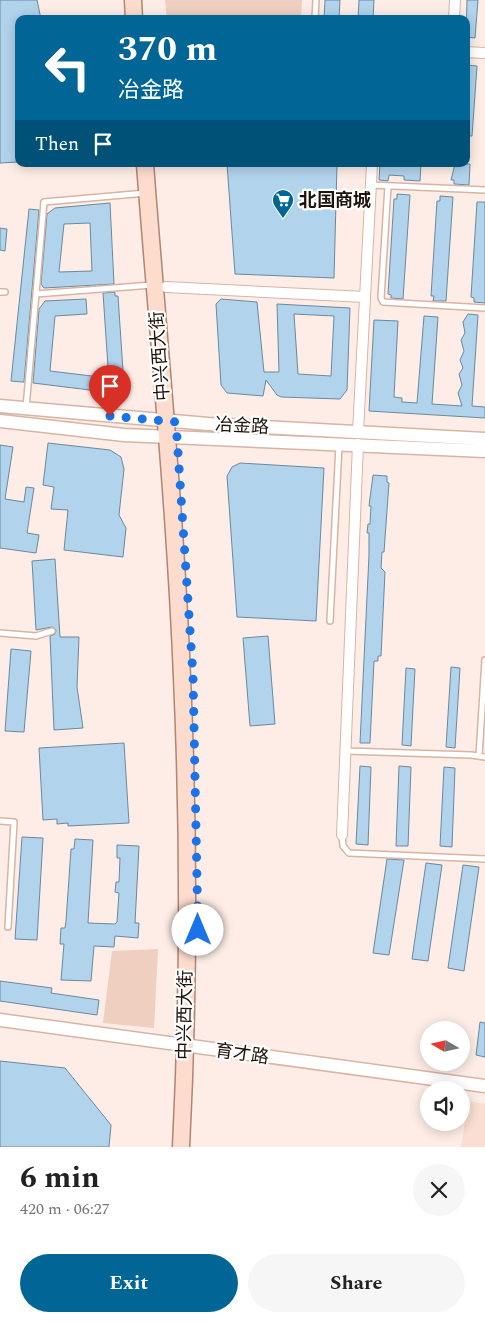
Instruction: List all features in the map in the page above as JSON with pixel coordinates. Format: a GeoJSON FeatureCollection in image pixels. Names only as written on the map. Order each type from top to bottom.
{"type":"FeatureCollection","features":[{"type":"Feature","properties":{"kind":"main road"},"geometry":{"type":"LineString","coordinates":[[133,0],[134,15]]}},
{"type":"Feature","properties":{"kind":"main road"},"geometry":{"type":"LineString","coordinates":[[144,0],[146,15]]}},
{"type":"Feature","properties":{"kind":"main road","name":"中兴西大街"},"geometry":{"type":"LineString","coordinates":[[145,167],[160,286],[171,429],[184,719],[192,1147]]}},
{"type":"Feature","properties":{"kind":"main road","name":"中兴西大街"},"geometry":{"type":"LineString","coordinates":[[157,167],[160,286]]}},
{"type":"Feature","properties":{"kind":"main road","name":"中兴西大街"},"geometry":{"type":"LineString","coordinates":[[180,1147],[190,1047]]}},
{"type":"Feature","properties":{"kind":"street"},"geometry":{"type":"LineString","coordinates":[[454,15],[455,0]]}},
{"type":"Feature","properties":{"kind":"street"},"geometry":{"type":"LineString","coordinates":[[470,52],[485,53]]}},
{"type":"Feature","properties":{"kind":"street"},"geometry":{"type":"LineString","coordinates":[[342,835],[358,438],[372,167]]}},
{"type":"Feature","properties":{"kind":"street"},"geometry":{"type":"LineString","coordinates":[[160,286],[365,297]]}},
{"type":"Feature","properties":{"kind":"street","name":"冶金路"},"geometry":{"type":"LineString","coordinates":[[0,406],[171,429],[339,443],[358,438],[485,451]]}},
{"type":"Feature","properties":{"kind":"street","name":"冶金路"},"geometry":{"type":"LineString","coordinates":[[0,421],[124,435],[171,429],[358,438],[485,439]]}},
{"type":"Feature","properties":{"kind":"street","name":"育才路"},"geometry":{"type":"LineString","coordinates":[[0,1020],[485,1086]]}},
{"type":"Feature","properties":{"kind":"lane"},"geometry":{"type":"LineString","coordinates":[[315,15],[316,0]]}},
{"type":"Feature","properties":{"kind":"lane"},"geometry":{"type":"LineString","coordinates":[[370,185],[485,190]]}},
{"type":"Feature","properties":{"kind":"lane"},"geometry":{"type":"LineString","coordinates":[[388,186],[381,298],[383,302],[485,308]]}},
{"type":"Feature","properties":{"kind":"lane"},"geometry":{"type":"LineString","coordinates":[[26,409],[44,202],[148,193]]}},
{"type":"Feature","properties":{"kind":"lane"},"geometry":{"type":"LineString","coordinates":[[36,294],[160,286]]}},
{"type":"Feature","properties":{"kind":"lane"},"geometry":{"type":"LineString","coordinates":[[330,621],[339,443]]}},
{"type":"Feature","properties":{"kind":"lane"},"geometry":{"type":"LineString","coordinates":[[0,633],[36,636],[52,631]]}},
{"type":"Feature","properties":{"kind":"lane"},"geometry":{"type":"LineString","coordinates":[[346,750],[482,757],[485,660]]}},
{"type":"Feature","properties":{"kind":"lane"},"geometry":{"type":"LineString","coordinates":[[0,821],[14,822],[8,927]]}},
{"type":"Feature","properties":{"kind":"lane"},"geometry":{"type":"LineString","coordinates":[[342,835],[344,846],[350,853],[485,859]]}},
{"type":"Feature","properties":{"kind":"shaded area"},"geometry":{"type":"Polygon","coordinates":[[[165,0],[302,0],[301,15],[167,15],[165,0]]]}},
{"type":"Feature","properties":{"kind":"shaded area"},"geometry":{"type":"Polygon","coordinates":[[[158,949],[154,1028],[103,1023],[112,951],[158,949]]]}},
{"type":"Feature","properties":{"kind":"shaded area"},"geometry":{"type":"Polygon","coordinates":[[[470,1101],[485,1104],[485,1147],[461,1147],[463,1131],[470,1131],[470,1101]]]}},
{"type":"Feature","properties":{"kind":"building"},"geometry":{"type":"Polygon","coordinates":[[[0,0],[37,0],[40,15],[15,15],[15,162],[0,163],[0,0]]]}},
{"type":"Feature","properties":{"kind":"building"},"geometry":{"type":"Polygon","coordinates":[[[325,0],[340,0],[339,15],[324,15],[325,0]]]}},
{"type":"Feature","properties":{"kind":"building"},"geometry":{"type":"Polygon","coordinates":[[[359,0],[374,0],[373,15],[358,15],[359,0]]]}},
{"type":"Feature","properties":{"kind":"building"},"geometry":{"type":"Polygon","coordinates":[[[467,0],[478,0],[475,38],[470,37],[470,15],[467,15],[467,0]]]}},
{"type":"Feature","properties":{"kind":"building"},"geometry":{"type":"Polygon","coordinates":[[[470,65],[477,66],[472,136],[470,136],[470,65]]]}},
{"type":"Feature","properties":{"kind":"building","name":"北国商城"},"geometry":{"type":"Polygon","coordinates":[[[227,167],[337,167],[334,278],[235,274],[227,167]]]}},
{"type":"Feature","properties":{"kind":"building"},"geometry":{"type":"Polygon","coordinates":[[[380,167],[421,167],[420,181],[404,180],[404,176],[389,175],[388,181],[379,180],[380,167]]]}},
{"type":"Feature","properties":{"kind":"building"},"geometry":{"type":"Polygon","coordinates":[[[454,167],[470,167],[469,185],[454,184],[454,180],[451,180],[454,167]]]}},
{"type":"Feature","properties":{"kind":"building"},"geometry":{"type":"Polygon","coordinates":[[[397,194],[410,195],[403,299],[391,298],[391,295],[388,294],[394,199],[397,199],[397,194]]]}},
{"type":"Feature","properties":{"kind":"building"},"geometry":{"type":"Polygon","coordinates":[[[440,196],[453,197],[446,301],[433,301],[434,296],[431,296],[437,201],[440,201],[440,196]]]}},
{"type":"Feature","properties":{"kind":"building"},"geometry":{"type":"Polygon","coordinates":[[[477,202],[485,202],[485,303],[474,302],[474,298],[471,297],[477,202]]]}},
{"type":"Feature","properties":{"kind":"building"},"geometry":{"type":"Polygon","coordinates":[[[110,203],[114,284],[44,288],[41,284],[47,214],[55,208],[110,203]],[[90,223],[64,224],[59,272],[92,271],[90,223]]]}},
{"type":"Feature","properties":{"kind":"building"},"geometry":{"type":"Polygon","coordinates":[[[29,209],[39,210],[24,382],[22,382],[11,381],[29,209]]]}},
{"type":"Feature","properties":{"kind":"building"},"geometry":{"type":"Polygon","coordinates":[[[0,228],[7,229],[5,251],[0,250],[0,228]]]}},
{"type":"Feature","properties":{"kind":"building"},"geometry":{"type":"Polygon","coordinates":[[[115,292],[115,296],[118,296],[123,371],[106,392],[33,383],[39,309],[45,301],[86,299],[87,314],[55,316],[50,371],[100,377],[108,367],[103,293],[115,292]]]}},
{"type":"Feature","properties":{"kind":"building"},"geometry":{"type":"Polygon","coordinates":[[[221,299],[257,302],[264,372],[279,372],[277,304],[350,308],[347,390],[340,399],[281,397],[277,395],[266,380],[263,396],[227,393],[221,385],[216,304],[221,299]],[[294,314],[298,374],[331,376],[334,316],[294,314]]]}},
{"type":"Feature","properties":{"kind":"building"},"geometry":{"type":"Polygon","coordinates":[[[468,314],[478,315],[472,406],[485,407],[485,418],[369,411],[374,320],[398,321],[394,397],[402,398],[402,402],[417,403],[424,316],[438,317],[432,404],[462,406],[458,393],[462,385],[459,374],[463,368],[460,360],[464,351],[461,340],[465,333],[463,322],[468,314]]]}},
{"type":"Feature","properties":{"kind":"building"},"geometry":{"type":"Polygon","coordinates":[[[48,443],[110,450],[121,457],[124,469],[119,515],[126,528],[123,557],[64,550],[68,510],[51,509],[54,487],[43,485],[48,443]]]}},
{"type":"Feature","properties":{"kind":"building"},"geometry":{"type":"Polygon","coordinates":[[[0,445],[13,447],[5,499],[24,502],[26,487],[34,488],[27,533],[39,535],[36,553],[0,548],[0,445]]]}},
{"type":"Feature","properties":{"kind":"building"},"geometry":{"type":"Polygon","coordinates":[[[240,463],[324,468],[316,621],[237,617],[227,476],[232,467],[240,463]]]}},
{"type":"Feature","properties":{"kind":"building"},"geometry":{"type":"Polygon","coordinates":[[[373,475],[387,476],[387,482],[389,483],[381,568],[385,572],[381,656],[378,656],[378,661],[374,661],[370,743],[360,743],[369,555],[369,533],[367,533],[368,524],[370,524],[371,506],[369,506],[373,475]]]}},
{"type":"Feature","properties":{"kind":"building"},"geometry":{"type":"Polygon","coordinates":[[[55,559],[60,637],[79,637],[77,687],[83,728],[54,730],[50,636],[55,634],[56,630],[52,627],[36,630],[32,561],[55,559]]]}},
{"type":"Feature","properties":{"kind":"building"},"geometry":{"type":"Polygon","coordinates":[[[268,636],[275,724],[250,726],[243,638],[268,636]]]}},
{"type":"Feature","properties":{"kind":"building"},"geometry":{"type":"Polygon","coordinates":[[[11,649],[31,651],[24,732],[5,731],[11,649]]]}},
{"type":"Feature","properties":{"kind":"building"},"geometry":{"type":"Polygon","coordinates":[[[451,667],[460,668],[455,748],[446,747],[451,667]]]}},
{"type":"Feature","properties":{"kind":"building"},"geometry":{"type":"Polygon","coordinates":[[[406,668],[415,669],[411,746],[402,745],[406,668]]]}},
{"type":"Feature","properties":{"kind":"building"},"geometry":{"type":"Polygon","coordinates":[[[124,743],[129,823],[68,826],[68,823],[57,824],[57,819],[43,820],[39,748],[124,743]]]}},
{"type":"Feature","properties":{"kind":"building"},"geometry":{"type":"Polygon","coordinates":[[[360,766],[371,767],[368,845],[356,844],[360,766]]]}},
{"type":"Feature","properties":{"kind":"building"},"geometry":{"type":"Polygon","coordinates":[[[399,766],[411,767],[408,846],[396,846],[399,766]]]}},
{"type":"Feature","properties":{"kind":"building"},"geometry":{"type":"Polygon","coordinates":[[[444,767],[455,768],[452,847],[440,846],[444,767]]]}},
{"type":"Feature","properties":{"kind":"building"},"geometry":{"type":"Polygon","coordinates":[[[22,837],[43,838],[37,940],[15,939],[22,837]]]}},
{"type":"Feature","properties":{"kind":"building"},"geometry":{"type":"Polygon","coordinates":[[[75,839],[93,840],[88,923],[115,924],[117,922],[119,893],[115,892],[116,882],[119,882],[120,858],[117,858],[117,845],[139,846],[135,923],[139,923],[138,938],[115,936],[114,947],[94,946],[91,981],[61,980],[64,944],[60,944],[61,928],[65,928],[71,849],[74,849],[75,839]]]}},
{"type":"Feature","properties":{"kind":"building"},"geometry":{"type":"Polygon","coordinates":[[[387,859],[404,860],[389,955],[373,953],[387,859]]]}},
{"type":"Feature","properties":{"kind":"building"},"geometry":{"type":"Polygon","coordinates":[[[426,863],[442,865],[428,961],[412,959],[426,863]]]}},
{"type":"Feature","properties":{"kind":"building"},"geometry":{"type":"Polygon","coordinates":[[[463,865],[479,867],[464,971],[448,968],[463,865]]]}},
{"type":"Feature","properties":{"kind":"building"},"geometry":{"type":"Polygon","coordinates":[[[0,981],[52,988],[51,993],[99,1000],[97,1015],[0,1001],[0,981]]]}},
{"type":"Feature","properties":{"kind":"building"},"geometry":{"type":"Polygon","coordinates":[[[480,1022],[485,1023],[485,1057],[476,1055],[480,1022]]]}},
{"type":"Feature","properties":{"kind":"building"},"geometry":{"type":"Polygon","coordinates":[[[0,1061],[65,1068],[111,1125],[109,1147],[0,1147],[0,1061]]]}},
{"type":"Feature","properties":{"kind":"place","name":"北国商城"},"geometry":{"type":"Point","coordinates":[283,219]}},
{"type":"Feature","properties":{"kind":"route"},"geometry":{"type":"LineString","coordinates":[[110,416],[176,422],[193,675],[198,815],[198,930]]}}]}
